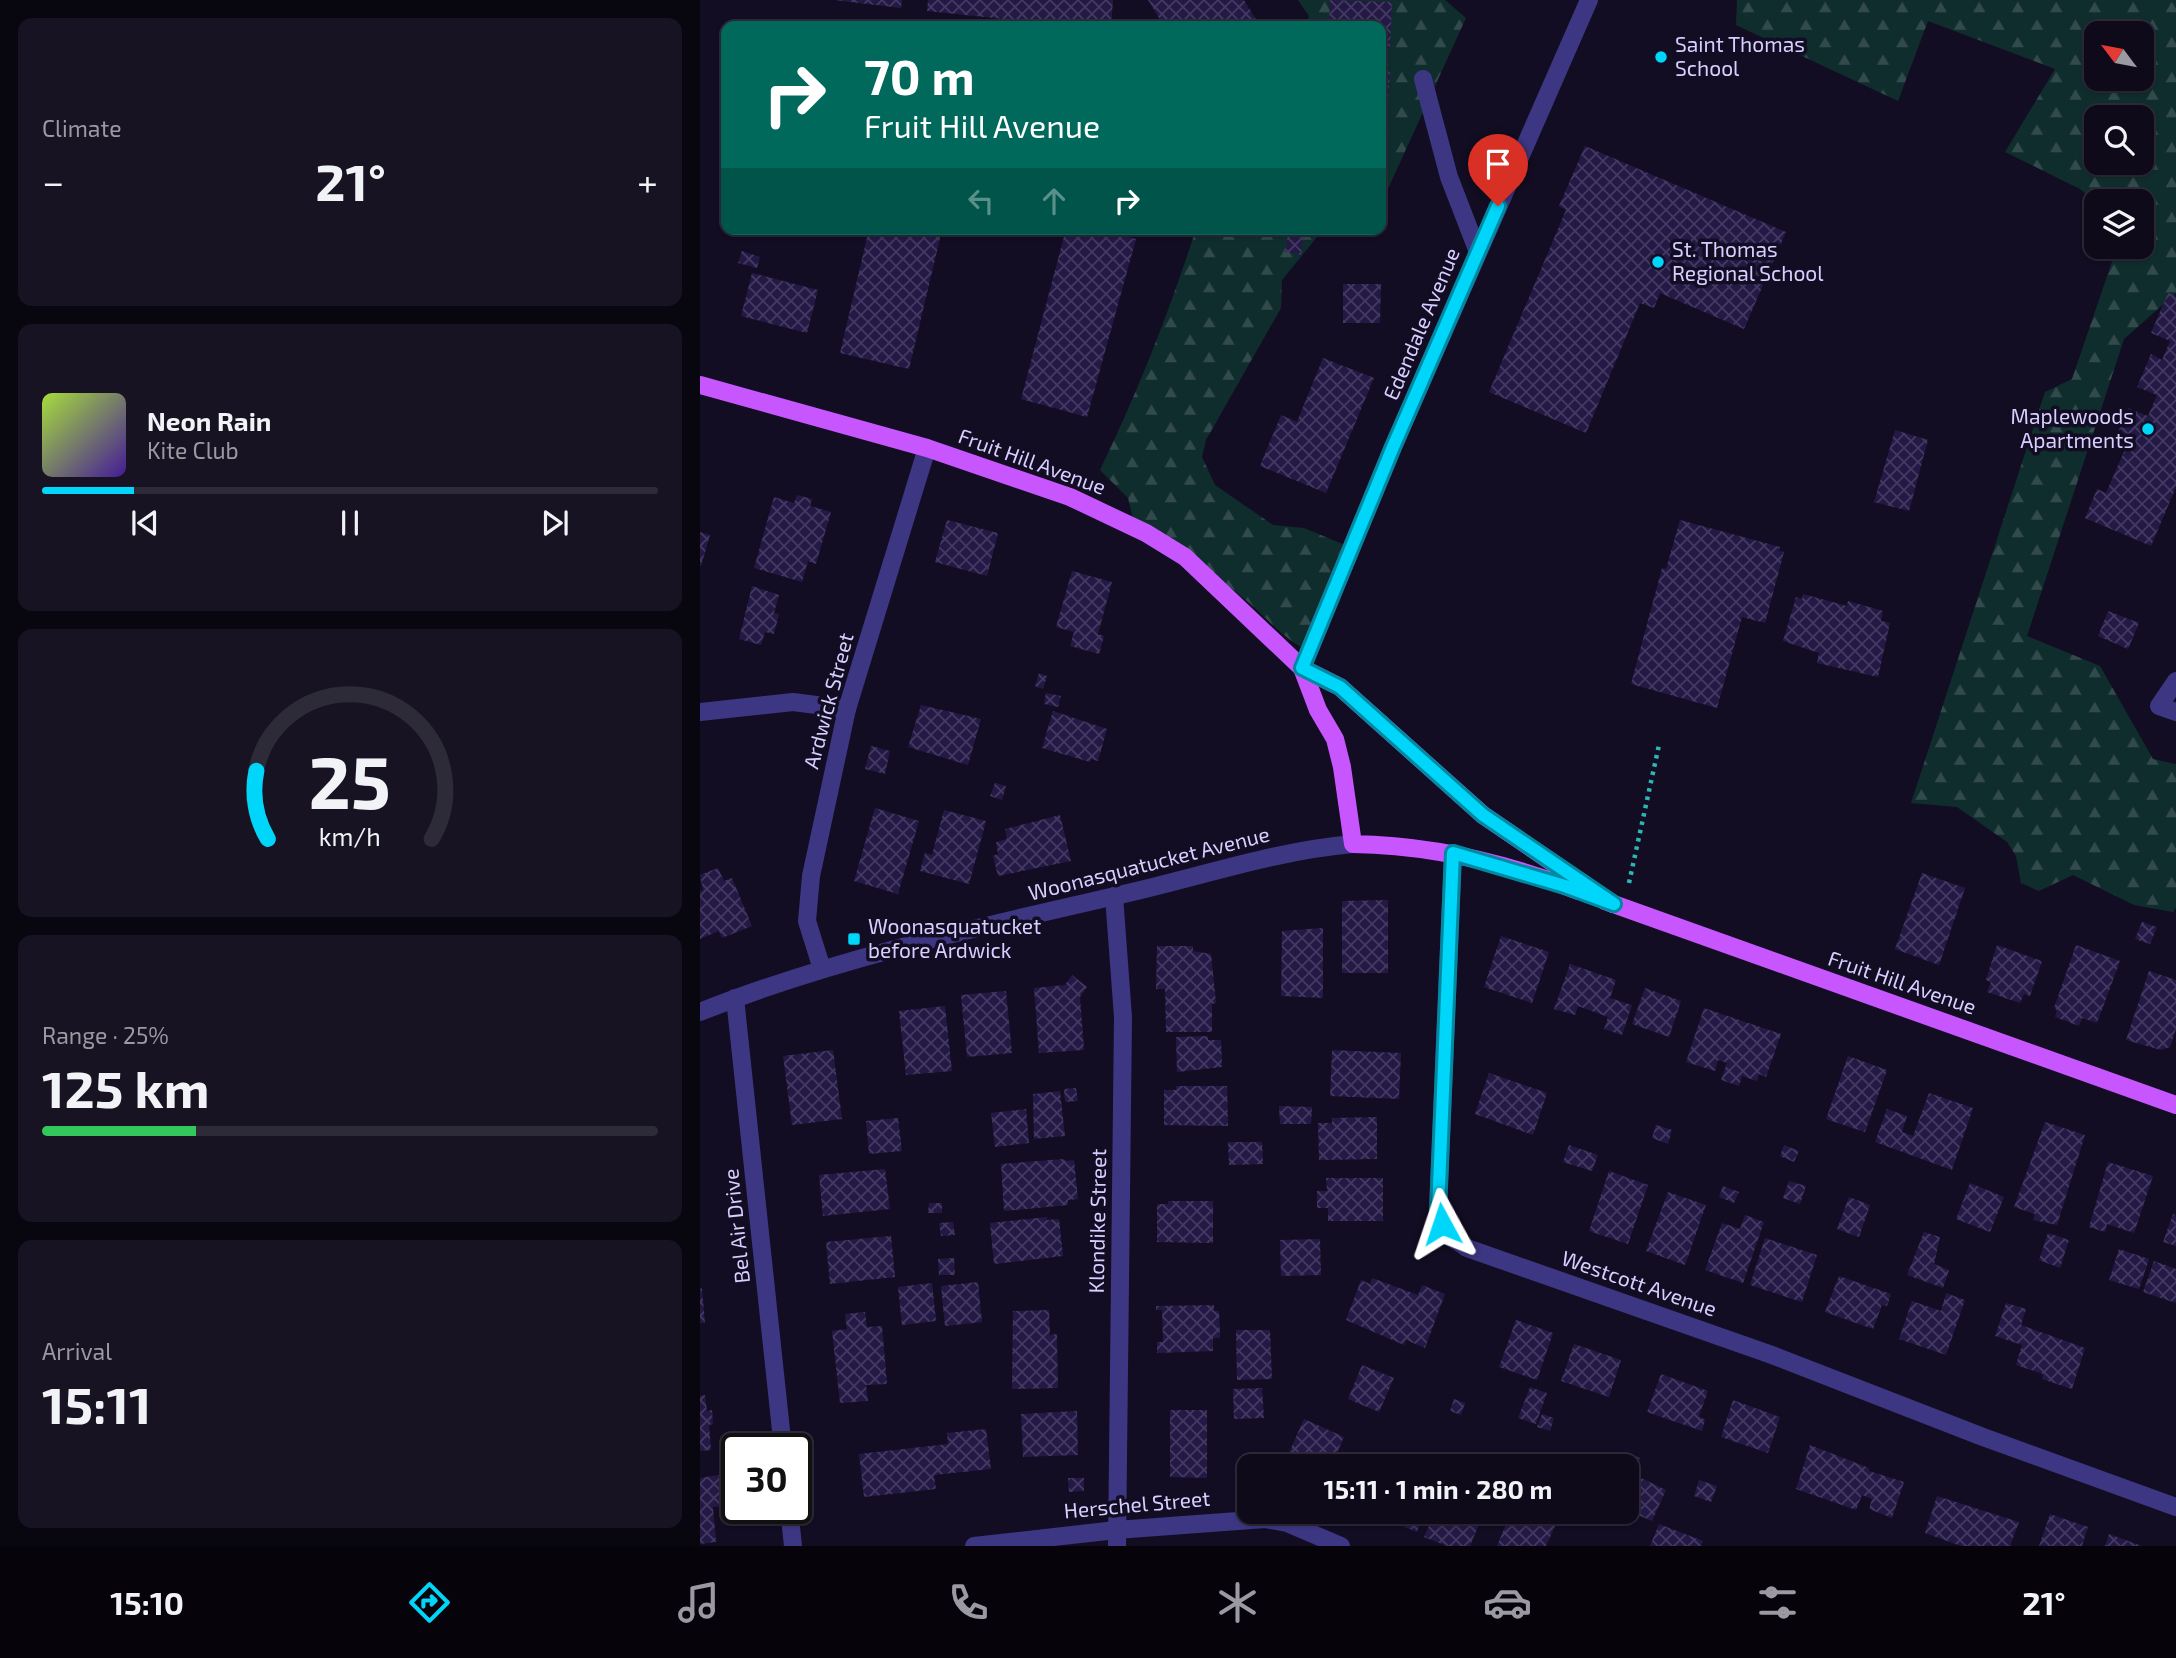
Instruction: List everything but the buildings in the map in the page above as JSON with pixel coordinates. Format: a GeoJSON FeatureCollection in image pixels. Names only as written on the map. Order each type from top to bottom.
{"type":"FeatureCollection","features":[{"type":"Feature","properties":{"kind":"main road","name":"Fruit Hill Avenue"},"geometry":{"type":"LineString","coordinates":[[700,385],[927,448],[1070,497],[1146,533],[1185,557],[1302,668],[1340,687],[1483,815],[1618,906]]}},
{"type":"Feature","properties":{"kind":"main road","name":"Fruit Hill Avenue"},"geometry":{"type":"LineString","coordinates":[[1302,668],[1318,710],[1335,739],[1353,844]]}},
{"type":"Feature","properties":{"kind":"main road","name":"Woonasquatucket Avenue"},"geometry":{"type":"LineString","coordinates":[[1353,844],[1403,845],[1453,853]]}},
{"type":"Feature","properties":{"kind":"main road","name":"Fruit Hill Avenue"},"geometry":{"type":"LineString","coordinates":[[1453,853],[1565,886],[2176,1105]]}},
{"type":"Feature","properties":{"kind":"street","name":"Edendale Avenue"},"geometry":{"type":"LineString","coordinates":[[1302,668],[1393,447],[1589,0]]}},
{"type":"Feature","properties":{"kind":"street"},"geometry":{"type":"LineString","coordinates":[[1423,79],[1449,177],[1478,252]]}},
{"type":"Feature","properties":{"kind":"street","name":"Ardwick Street"},"geometry":{"type":"LineString","coordinates":[[822,970],[807,922],[811,876],[847,709],[927,448]]}},
{"type":"Feature","properties":{"kind":"street"},"geometry":{"type":"LineString","coordinates":[[2167,709],[2176,681]]}},
{"type":"Feature","properties":{"kind":"street"},"geometry":{"type":"LineString","coordinates":[[700,712],[793,702],[847,709]]}},
{"type":"Feature","properties":{"kind":"street","name":"Woonasquatucket Avenue"},"geometry":{"type":"LineString","coordinates":[[700,1012],[822,970],[1072,904],[1303,849],[1353,844]]}},
{"type":"Feature","properties":{"kind":"street","name":"Westcott Avenue"},"geometry":{"type":"LineString","coordinates":[[1453,853],[1438,1210],[1442,1224],[1451,1237],[1467,1248],[1772,1355],[1983,1437],[2176,1507]]}},
{"type":"Feature","properties":{"kind":"street","name":"Klondike Street"},"geometry":{"type":"LineString","coordinates":[[1114,896],[1123,1017],[1117,1538]]}},
{"type":"Feature","properties":{"kind":"street","name":"Bel Air Drive"},"geometry":{"type":"LineString","coordinates":[[735,998],[781,1433]]}},
{"type":"Feature","properties":{"kind":"street","name":"Herschel Street"},"geometry":{"type":"LineString","coordinates":[[974,1546],[1117,1538],[1265,1519],[1287,1523],[1341,1546]]}},
{"type":"Feature","properties":{"kind":"street"},"geometry":{"type":"LineString","coordinates":[[791,1524],[793,1546]]}},
{"type":"Feature","properties":{"kind":"path"},"geometry":{"type":"LineString","coordinates":[[1618,906],[1659,746]]}},
{"type":"Feature","properties":{"kind":"green space"},"geometry":{"type":"Polygon","coordinates":[[[1298,0],[1445,0],[1466,18],[1386,193],[1386,21],[1308,21],[1309,16],[1298,0]]]}},
{"type":"Feature","properties":{"kind":"green space"},"geometry":{"type":"Polygon","coordinates":[[[1737,0],[2176,0],[2176,293],[2124,339],[2027,636],[2100,666],[2153,759],[2176,764],[2176,908],[2173,912],[2134,905],[2073,875],[2039,891],[2021,883],[2016,856],[2007,842],[1957,807],[1911,803],[2045,392],[2072,379],[2113,259],[2154,259],[2154,189],[2084,189],[2084,192],[2005,152],[2055,69],[1928,21],[1898,101],[1736,25],[1737,0]]]}},
{"type":"Feature","properties":{"kind":"green space"},"geometry":{"type":"Polygon","coordinates":[[[1194,235],[1326,235],[1317,237],[1282,280],[1281,308],[1206,440],[1202,457],[1215,485],[1273,525],[1304,528],[1357,550],[1359,555],[1311,652],[1285,636],[1235,591],[1208,571],[1135,527],[1128,498],[1100,470],[1127,411],[1175,291],[1194,235]]]}},
{"type":"Feature","properties":{"kind":"place","name":"Saint Thomas School"},"geometry":{"type":"Point","coordinates":[1661,57]}},
{"type":"Feature","properties":{"kind":"place","name":"St. Thomas Regional School"},"geometry":{"type":"Point","coordinates":[1658,262]}},
{"type":"Feature","properties":{"kind":"place","name":"Maplewoods Apartments"},"geometry":{"type":"Point","coordinates":[2148,429]}},
{"type":"Feature","properties":{"kind":"place","name":"Woonasquatucket before Ardwick"},"geometry":{"type":"Point","coordinates":[854,939]}},
{"type":"Feature","properties":{"kind":"route"},"geometry":{"type":"LineString","coordinates":[[1442,1224],[1438,1210],[1453,853],[1504,866],[1614,904],[1566,874],[1483,815],[1340,687],[1302,668],[1393,447],[1498,206]]}}]}
